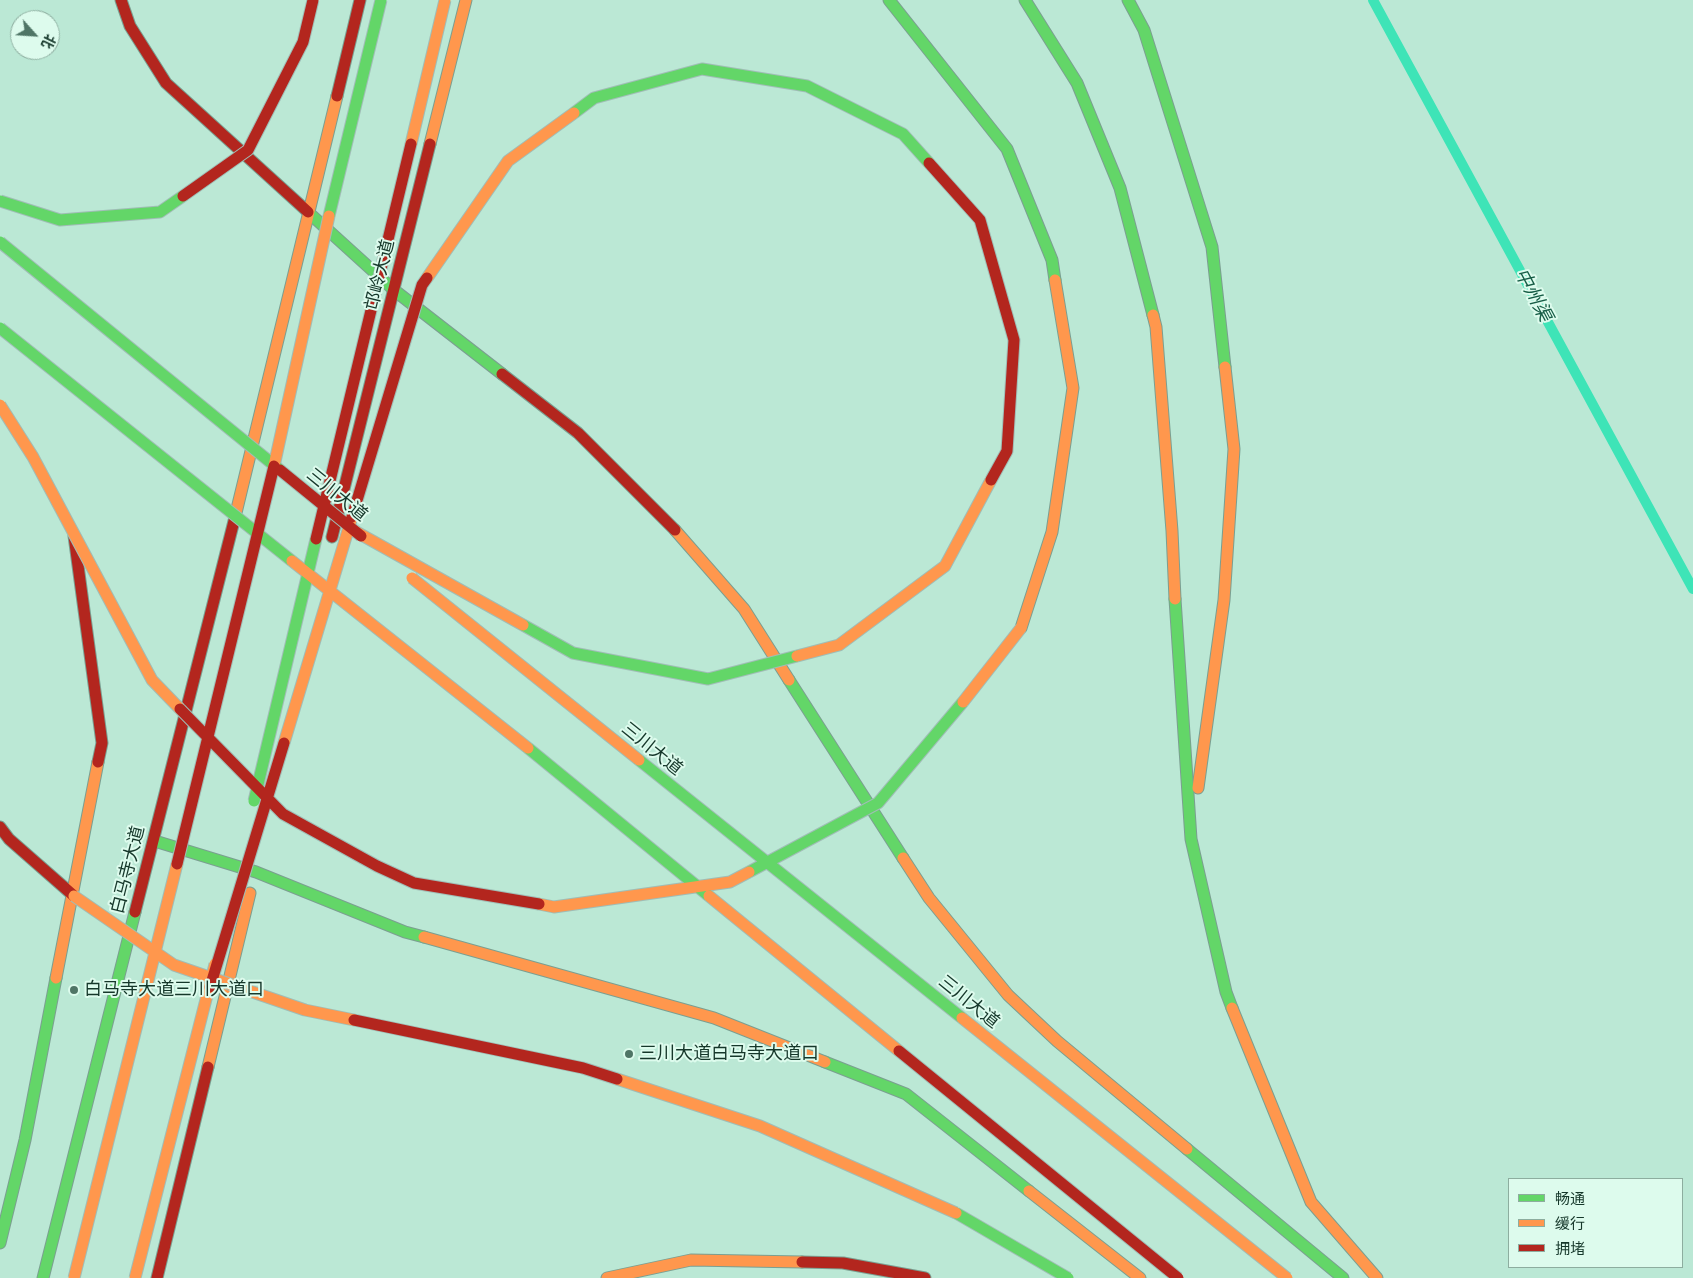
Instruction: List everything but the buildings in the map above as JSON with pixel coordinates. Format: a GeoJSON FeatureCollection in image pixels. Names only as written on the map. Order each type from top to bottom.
{"type":"FeatureCollection","features":[{"type":"Feature","properties":{"kind":"main road"},"geometry":{"type":"LineString","coordinates":[[121,0],[130,26],[166,83],[394,290],[578,433],[662,514],[744,609],[929,898],[1008,995],[1057,1041],[1343,1278]]}},
{"type":"Feature","properties":{"kind":"main road"},"geometry":{"type":"LineString","coordinates":[[0,201],[60,220],[160,212],[248,150],[303,42],[313,0]]}},
{"type":"Feature","properties":{"kind":"main road"},"geometry":{"type":"LineString","coordinates":[[308,212],[360,0]]}},
{"type":"Feature","properties":{"kind":"main road"},"geometry":{"type":"LineString","coordinates":[[74,1278],[263,519],[336,182],[381,0]]}},
{"type":"Feature","properties":{"kind":"main road","name":"邙岭大道"},"geometry":{"type":"LineString","coordinates":[[210,987],[445,0]]}},
{"type":"Feature","properties":{"kind":"main road","name":"邙岭大道"},"geometry":{"type":"LineString","coordinates":[[256,872],[328,554],[466,0]]}},
{"type":"Feature","properties":{"kind":"main road"},"geometry":{"type":"LineString","coordinates":[[0,406],[33,458],[152,680],[283,814],[377,866],[414,882],[554,907],[730,882],[878,802],[988,673],[1021,628],[1052,532],[1073,388],[1052,260],[1007,149],[889,0]]}},
{"type":"Feature","properties":{"kind":"main road"},"geometry":{"type":"LineString","coordinates":[[1025,0],[1077,83],[1116,180],[1156,326],[1172,531],[1178,669],[1191,839],[1226,992],[1311,1202],[1377,1278]]}},
{"type":"Feature","properties":{"kind":"main road"},"geometry":{"type":"LineString","coordinates":[[1128,0],[1144,30],[1212,247],[1234,449],[1224,600],[1191,839]]}},
{"type":"Feature","properties":{"kind":"main road"},"geometry":{"type":"LineString","coordinates":[[135,1278],[210,987],[422,285],[508,160],[594,98],[702,70],[807,86],[903,134],[980,220],[1014,340],[1007,451],[945,566],[839,644],[708,679],[573,653],[351,529]]}},
{"type":"Feature","properties":{"kind":"main road","name":"白马寺大道"},"geometry":{"type":"LineString","coordinates":[[43,1278],[247,471],[308,212]]}},
{"type":"Feature","properties":{"kind":"main road","name":"三川大道"},"geometry":{"type":"LineString","coordinates":[[0,242],[351,529],[1287,1278]]}},
{"type":"Feature","properties":{"kind":"main road"},"geometry":{"type":"LineString","coordinates":[[0,328],[519,741],[1178,1278]]}},
{"type":"Feature","properties":{"kind":"main road"},"geometry":{"type":"LineString","coordinates":[[0,1243],[25,1140],[102,743],[74,536]]}},
{"type":"Feature","properties":{"kind":"main road"},"geometry":{"type":"LineString","coordinates":[[0,827],[9,839],[74,896],[174,965],[305,1010],[583,1068],[760,1126],[951,1210],[1068,1278]]}},
{"type":"Feature","properties":{"kind":"main road"},"geometry":{"type":"LineString","coordinates":[[154,841],[256,872],[405,932],[714,1018],[906,1094],[1140,1278]]}},
{"type":"Feature","properties":{"kind":"main road"},"geometry":{"type":"LineString","coordinates":[[157,1278],[256,872]]}},
{"type":"Feature","properties":{"kind":"main road"},"geometry":{"type":"LineString","coordinates":[[607,1278],[691,1260],[843,1263],[925,1278]]}},
{"type":"Feature","properties":{"kind":"waterway","name":"中州渠"},"geometry":{"type":"LineString","coordinates":[[1373,0],[1693,589]]}},
{"type":"Feature","properties":{"kind":"traffic: fast"},"geometry":{"type":"LineString","coordinates":[[329,216],[381,0]]}},
{"type":"Feature","properties":{"kind":"traffic: fast"},"geometry":{"type":"LineString","coordinates":[[889,0],[1007,149],[1052,260],[1055,280]]}},
{"type":"Feature","properties":{"kind":"traffic: fast"},"geometry":{"type":"LineString","coordinates":[[1025,0],[1077,83],[1120,188],[1153,315]]}},
{"type":"Feature","properties":{"kind":"traffic: fast"},"geometry":{"type":"LineString","coordinates":[[1128,0],[1144,30],[1212,247],[1225,367]]}},
{"type":"Feature","properties":{"kind":"traffic: fast"},"geometry":{"type":"LineString","coordinates":[[574,113],[594,98],[702,69],[807,86],[903,134],[929,163]]}},
{"type":"Feature","properties":{"kind":"traffic: fast"},"geometry":{"type":"LineString","coordinates":[[0,201],[60,220],[160,212],[183,196]]}},
{"type":"Feature","properties":{"kind":"traffic: fast"},"geometry":{"type":"LineString","coordinates":[[308,212],[394,290],[502,374]]}},
{"type":"Feature","properties":{"kind":"traffic: fast"},"geometry":{"type":"LineString","coordinates":[[0,242],[280,470]]}},
{"type":"Feature","properties":{"kind":"traffic: fast"},"geometry":{"type":"LineString","coordinates":[[0,328],[292,561]]}},
{"type":"Feature","properties":{"kind":"traffic: fast"},"geometry":{"type":"LineString","coordinates":[[254,801],[316,539]]}},
{"type":"Feature","properties":{"kind":"traffic: fast"},"geometry":{"type":"LineString","coordinates":[[1175,599],[1191,839],[1226,992],[1232,1008]]}},
{"type":"Feature","properties":{"kind":"traffic: fast"},"geometry":{"type":"LineString","coordinates":[[523,625],[573,653],[708,679],[797,656]]}},
{"type":"Feature","properties":{"kind":"traffic: fast"},"geometry":{"type":"LineString","coordinates":[[789,680],[903,858]]}},
{"type":"Feature","properties":{"kind":"traffic: fast"},"geometry":{"type":"LineString","coordinates":[[749,872],[878,803],[963,702]]}},
{"type":"Feature","properties":{"kind":"traffic: fast"},"geometry":{"type":"LineString","coordinates":[[528,748],[709,896]]}},
{"type":"Feature","properties":{"kind":"traffic: fast"},"geometry":{"type":"LineString","coordinates":[[639,760],[962,1018]]}},
{"type":"Feature","properties":{"kind":"traffic: fast"},"geometry":{"type":"LineString","coordinates":[[158,842],[256,872],[405,932],[424,937]]}},
{"type":"Feature","properties":{"kind":"traffic: fast"},"geometry":{"type":"LineString","coordinates":[[43,1278],[135,912]]}},
{"type":"Feature","properties":{"kind":"traffic: fast"},"geometry":{"type":"LineString","coordinates":[[0,1243],[25,1140],[56,978]]}},
{"type":"Feature","properties":{"kind":"traffic: fast"},"geometry":{"type":"LineString","coordinates":[[825,1062],[906,1094],[1029,1191]]}},
{"type":"Feature","properties":{"kind":"traffic: fast"},"geometry":{"type":"LineString","coordinates":[[1187,1149],[1343,1278]]}},
{"type":"Feature","properties":{"kind":"traffic: fast"},"geometry":{"type":"LineString","coordinates":[[956,1213],[1068,1278]]}},
{"type":"Feature","properties":{"kind":"traffic: slow"},"geometry":{"type":"LineString","coordinates":[[411,144],[445,0]]}},
{"type":"Feature","properties":{"kind":"traffic: slow"},"geometry":{"type":"LineString","coordinates":[[430,144],[466,0]]}},
{"type":"Feature","properties":{"kind":"traffic: slow"},"geometry":{"type":"LineString","coordinates":[[235,517],[337,96]]}},
{"type":"Feature","properties":{"kind":"traffic: slow"},"geometry":{"type":"LineString","coordinates":[[427,278],[508,161],[574,113]]}},
{"type":"Feature","properties":{"kind":"traffic: slow"},"geometry":{"type":"LineString","coordinates":[[274,466],[329,216]]}},
{"type":"Feature","properties":{"kind":"traffic: slow"},"geometry":{"type":"LineString","coordinates":[[1021,628],[1052,532],[1073,388],[1055,280]]}},
{"type":"Feature","properties":{"kind":"traffic: slow"},"geometry":{"type":"LineString","coordinates":[[1153,315],[1156,327],[1172,531],[1175,599]]}},
{"type":"Feature","properties":{"kind":"traffic: slow"},"geometry":{"type":"LineString","coordinates":[[1198,788],[1224,600],[1234,449],[1225,367]]}},
{"type":"Feature","properties":{"kind":"traffic: slow"},"geometry":{"type":"LineString","coordinates":[[0,405],[33,457],[152,680],[180,709]]}},
{"type":"Feature","properties":{"kind":"traffic: slow"},"geometry":{"type":"LineString","coordinates":[[797,656],[839,645],[945,566],[991,480]]}},
{"type":"Feature","properties":{"kind":"traffic: slow"},"geometry":{"type":"LineString","coordinates":[[284,743],[352,517]]}},
{"type":"Feature","properties":{"kind":"traffic: slow"},"geometry":{"type":"LineString","coordinates":[[351,529],[523,625]]}},
{"type":"Feature","properties":{"kind":"traffic: slow"},"geometry":{"type":"LineString","coordinates":[[675,530],[744,609],[789,680]]}},
{"type":"Feature","properties":{"kind":"traffic: slow"},"geometry":{"type":"LineString","coordinates":[[292,561],[528,748]]}},
{"type":"Feature","properties":{"kind":"traffic: slow"},"geometry":{"type":"LineString","coordinates":[[412,578],[639,760]]}},
{"type":"Feature","properties":{"kind":"traffic: slow"},"geometry":{"type":"LineString","coordinates":[[963,702],[1021,628]]}},
{"type":"Feature","properties":{"kind":"traffic: slow"},"geometry":{"type":"LineString","coordinates":[[56,978],[98,762]]}},
{"type":"Feature","properties":{"kind":"traffic: slow"},"geometry":{"type":"LineString","coordinates":[[903,858],[929,898],[1008,995],[1057,1041],[1187,1149]]}},
{"type":"Feature","properties":{"kind":"traffic: slow"},"geometry":{"type":"LineString","coordinates":[[74,1278],[177,864]]}},
{"type":"Feature","properties":{"kind":"traffic: slow"},"geometry":{"type":"LineString","coordinates":[[539,904],[554,907],[730,882],[749,872]]}},
{"type":"Feature","properties":{"kind":"traffic: slow"},"geometry":{"type":"LineString","coordinates":[[208,1067],[250,893]]}},
{"type":"Feature","properties":{"kind":"traffic: slow"},"geometry":{"type":"LineString","coordinates":[[74,896],[174,965],[305,1010],[354,1020]]}},
{"type":"Feature","properties":{"kind":"traffic: slow"},"geometry":{"type":"LineString","coordinates":[[709,896],[899,1051]]}},
{"type":"Feature","properties":{"kind":"traffic: slow"},"geometry":{"type":"LineString","coordinates":[[424,937],[714,1018],[825,1062]]}},
{"type":"Feature","properties":{"kind":"traffic: slow"},"geometry":{"type":"LineString","coordinates":[[135,1278],[215,964]]}},
{"type":"Feature","properties":{"kind":"traffic: slow"},"geometry":{"type":"LineString","coordinates":[[1232,1008],[1311,1202],[1377,1278]]}},
{"type":"Feature","properties":{"kind":"traffic: slow"},"geometry":{"type":"LineString","coordinates":[[962,1018],[1287,1278]]}},
{"type":"Feature","properties":{"kind":"traffic: slow"},"geometry":{"type":"LineString","coordinates":[[617,1079],[760,1126],[956,1213]]}},
{"type":"Feature","properties":{"kind":"traffic: slow"},"geometry":{"type":"LineString","coordinates":[[1029,1191],[1140,1278]]}},
{"type":"Feature","properties":{"kind":"traffic: slow"},"geometry":{"type":"LineString","coordinates":[[607,1278],[691,1260],[802,1262]]}},
{"type":"Feature","properties":{"kind":"traffic: jam"},"geometry":{"type":"LineString","coordinates":[[121,0],[130,26],[166,83],[308,212]]}},
{"type":"Feature","properties":{"kind":"traffic: jam"},"geometry":{"type":"LineString","coordinates":[[183,196],[248,150],[303,42],[313,0]]}},
{"type":"Feature","properties":{"kind":"traffic: jam"},"geometry":{"type":"LineString","coordinates":[[337,96],[360,0]]}},
{"type":"Feature","properties":{"kind":"traffic: jam"},"geometry":{"type":"LineString","coordinates":[[316,539],[411,144]]}},
{"type":"Feature","properties":{"kind":"traffic: jam"},"geometry":{"type":"LineString","coordinates":[[332,537],[430,144]]}},
{"type":"Feature","properties":{"kind":"traffic: jam"},"geometry":{"type":"LineString","coordinates":[[929,163],[980,220],[1014,340],[1007,451],[991,480]]}},
{"type":"Feature","properties":{"kind":"traffic: jam"},"geometry":{"type":"LineString","coordinates":[[352,517],[422,285],[427,278]]}},
{"type":"Feature","properties":{"kind":"traffic: jam"},"geometry":{"type":"LineString","coordinates":[[502,374],[578,433],[675,530]]}},
{"type":"Feature","properties":{"kind":"traffic: jam"},"geometry":{"type":"LineString","coordinates":[[177,864],[274,466]]}},
{"type":"Feature","properties":{"kind":"traffic: jam"},"geometry":{"type":"LineString","coordinates":[[280,470],[361,536]]}},
{"type":"Feature","properties":{"kind":"traffic: jam"},"geometry":{"type":"LineString","coordinates":[[135,912],[235,517]]}},
{"type":"Feature","properties":{"kind":"traffic: jam"},"geometry":{"type":"LineString","coordinates":[[74,536],[102,743],[98,762]]}},
{"type":"Feature","properties":{"kind":"traffic: jam"},"geometry":{"type":"LineString","coordinates":[[180,709],[283,814],[377,866],[414,883],[539,904]]}},
{"type":"Feature","properties":{"kind":"traffic: jam"},"geometry":{"type":"LineString","coordinates":[[210,987],[284,743]]}},
{"type":"Feature","properties":{"kind":"traffic: jam"},"geometry":{"type":"LineString","coordinates":[[0,827],[9,839],[74,896]]}},
{"type":"Feature","properties":{"kind":"traffic: jam"},"geometry":{"type":"LineString","coordinates":[[354,1020],[583,1068],[617,1079]]}},
{"type":"Feature","properties":{"kind":"traffic: jam"},"geometry":{"type":"LineString","coordinates":[[899,1051],[1178,1278]]}},
{"type":"Feature","properties":{"kind":"traffic: jam"},"geometry":{"type":"LineString","coordinates":[[157,1278],[208,1067]]}},
{"type":"Feature","properties":{"kind":"traffic: jam"},"geometry":{"type":"LineString","coordinates":[[802,1262],[843,1263],[925,1278]]}},
{"type":"Feature","properties":{"kind":"place","name":"白马寺大道三川大道口"},"geometry":{"type":"Point","coordinates":[74,990]}},
{"type":"Feature","properties":{"kind":"place","name":"三川大道白马寺大道口"},"geometry":{"type":"Point","coordinates":[629,1054]}}]}
